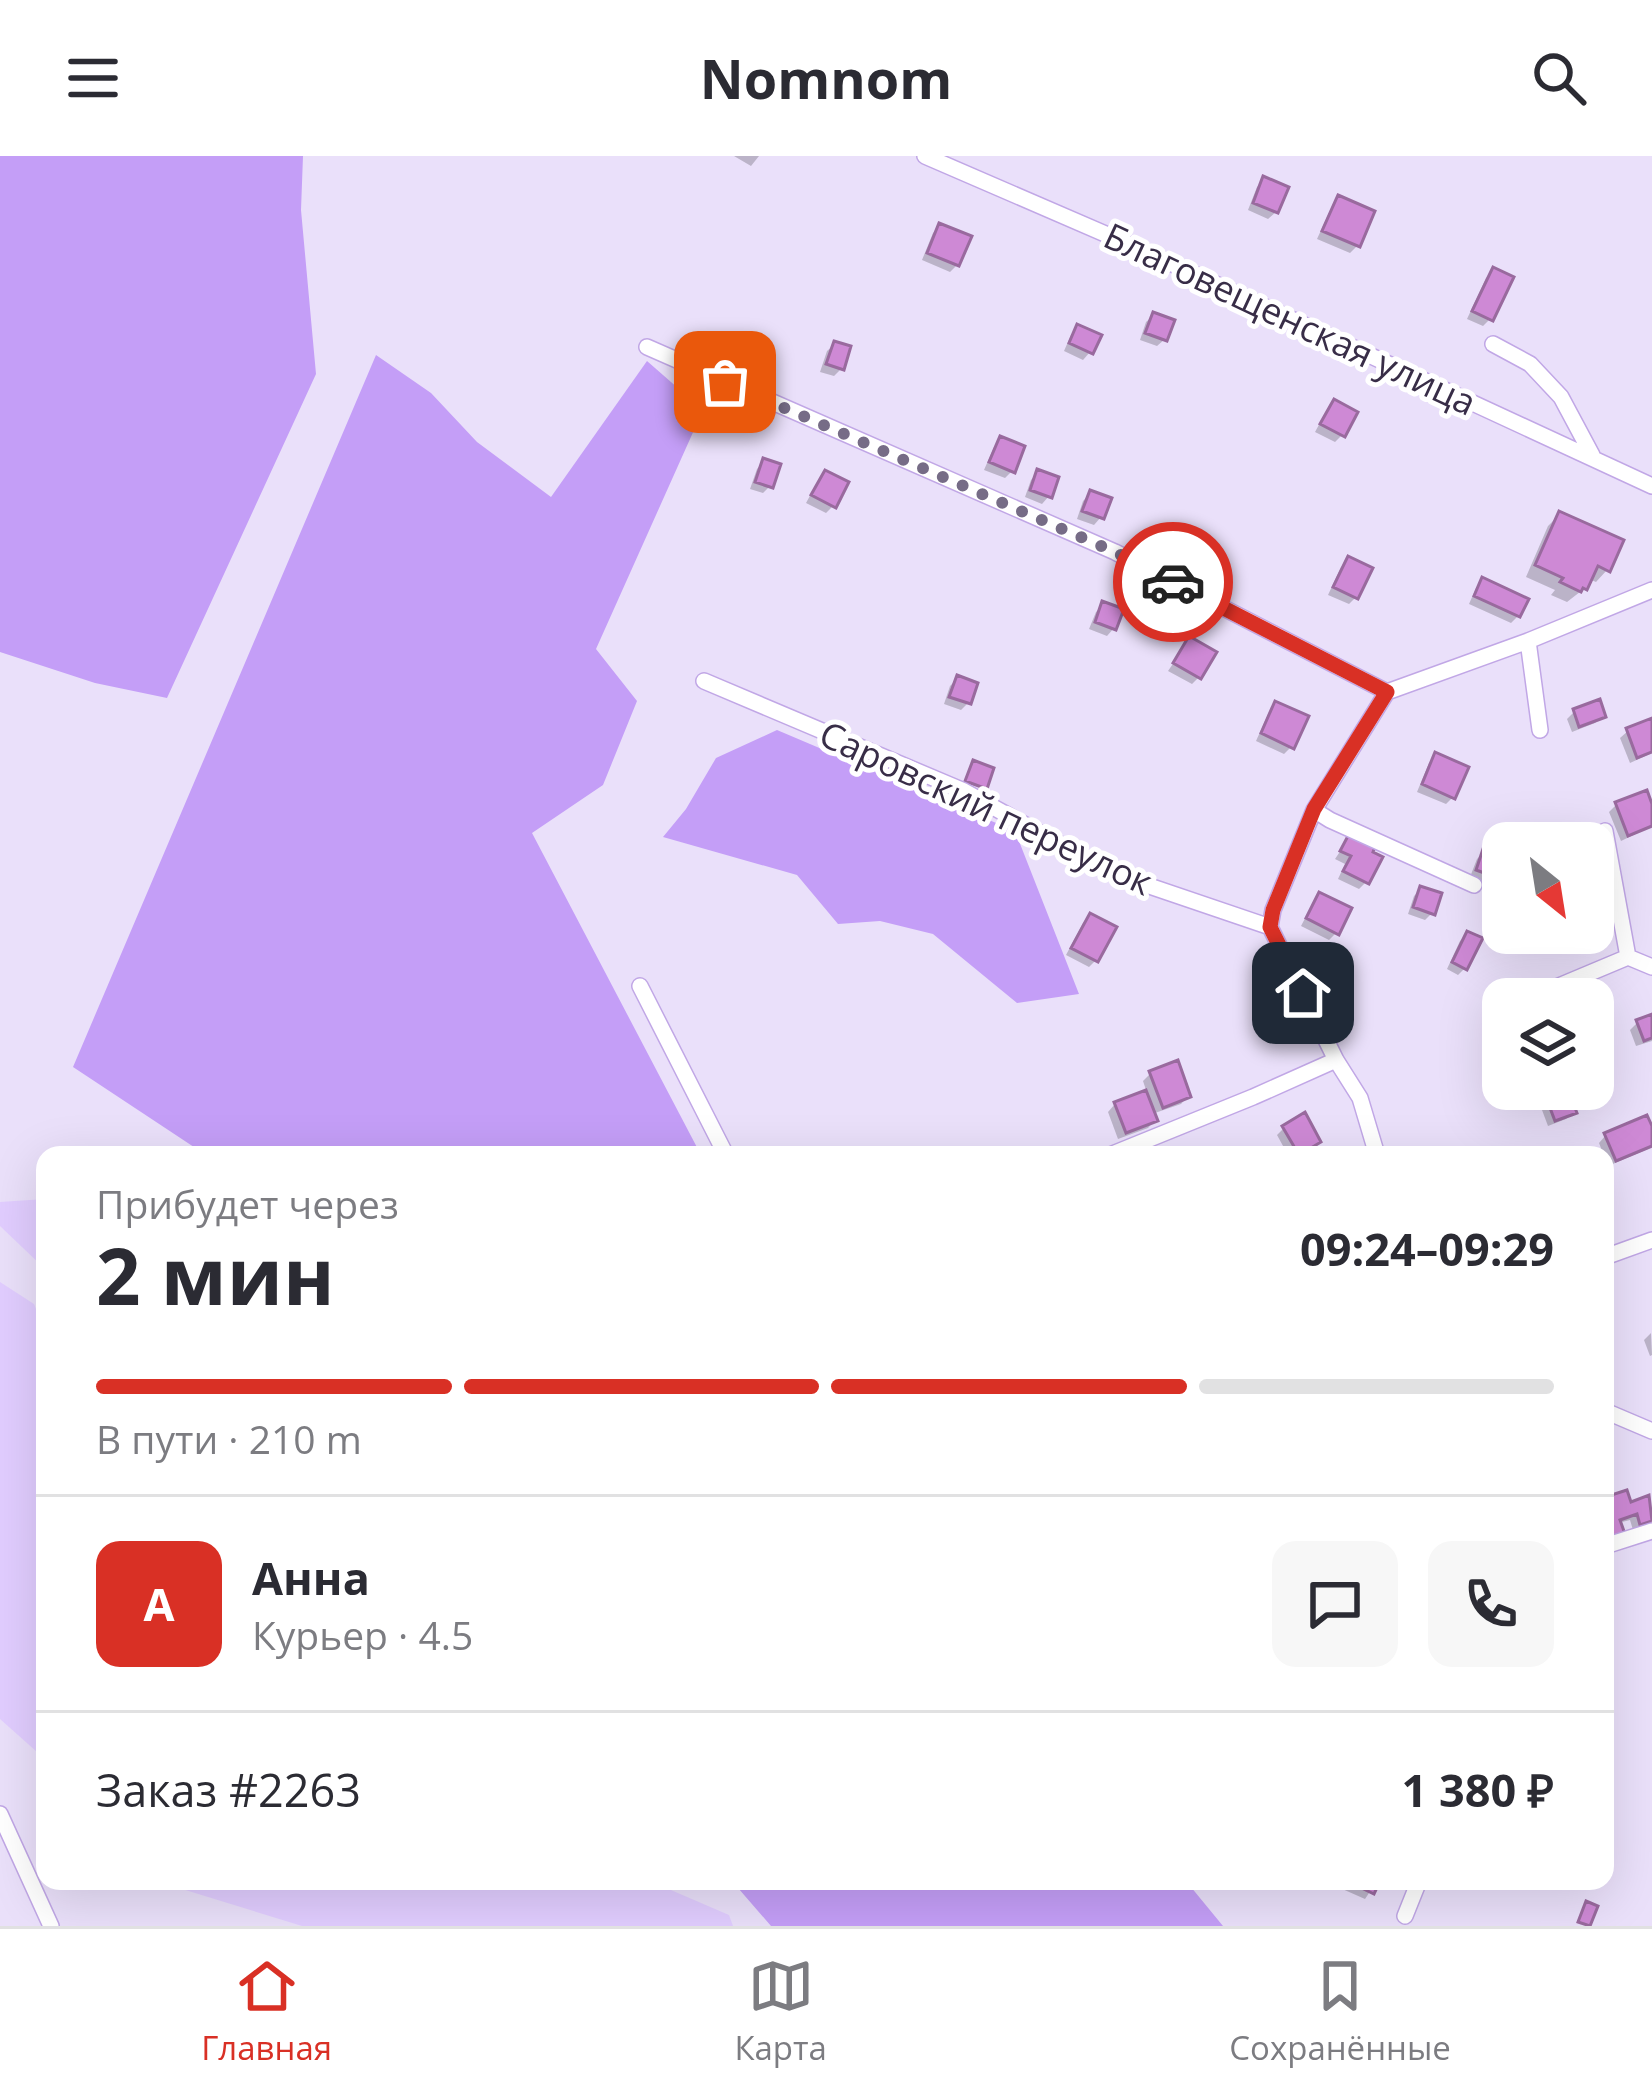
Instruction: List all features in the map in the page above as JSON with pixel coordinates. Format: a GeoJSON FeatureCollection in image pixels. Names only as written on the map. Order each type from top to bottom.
{"type":"FeatureCollection","features":[{"type":"Feature","properties":{"kind":"street","name":"Благовещенская улица"},"geometry":{"type":"LineString","coordinates":[[925,156],[1140,249],[1652,486]]}},
{"type":"Feature","properties":{"kind":"street"},"geometry":{"type":"LineString","coordinates":[[1493,344],[1530,364],[1561,397],[1593,458]]}},
{"type":"Feature","properties":{"kind":"street"},"geometry":{"type":"LineString","coordinates":[[647,347],[1115,552],[1387,692]]}},
{"type":"Feature","properties":{"kind":"street"},"geometry":{"type":"LineString","coordinates":[[1374,1146],[1360,1098],[1270,927],[1314,809],[1387,692],[1652,590]]}},
{"type":"Feature","properties":{"kind":"street"},"geometry":{"type":"LineString","coordinates":[[1528,641],[1540,730]]}},
{"type":"Feature","properties":{"kind":"street","name":"Саровский переулок"},"geometry":{"type":"LineString","coordinates":[[704,680],[964,791],[1114,874],[1270,927]]}},
{"type":"Feature","properties":{"kind":"street"},"geometry":{"type":"LineString","coordinates":[[1314,809],[1474,885]]}},
{"type":"Feature","properties":{"kind":"street"},"geometry":{"type":"LineString","coordinates":[[1614,880],[1628,957]]}},
{"type":"Feature","properties":{"kind":"street"},"geometry":{"type":"LineString","coordinates":[[1578,978],[1628,957],[1652,967]]}},
{"type":"Feature","properties":{"kind":"street"},"geometry":{"type":"LineString","coordinates":[[640,986],[721,1146]]}},
{"type":"Feature","properties":{"kind":"street"},"geometry":{"type":"LineString","coordinates":[[1132,1146],[1336,1060]]}},
{"type":"Feature","properties":{"kind":"street"},"geometry":{"type":"LineString","coordinates":[[1614,1255],[1652,1240]]}},
{"type":"Feature","properties":{"kind":"street"},"geometry":{"type":"LineString","coordinates":[[1614,1415],[1652,1431]]}},
{"type":"Feature","properties":{"kind":"street"},"geometry":{"type":"LineString","coordinates":[[1614,1543],[1652,1532]]}},
{"type":"Feature","properties":{"kind":"street"},"geometry":{"type":"LineString","coordinates":[[0,1814],[51,1926]]}},
{"type":"Feature","properties":{"kind":"street"},"geometry":{"type":"LineString","coordinates":[[1406,1916],[1416,1890]]}},
{"type":"Feature","properties":{"kind":"shaded area"},"geometry":{"type":"Polygon","coordinates":[[[0,156],[303,156],[301,210],[316,374],[167,698],[95,683],[0,652],[0,156]]]}},
{"type":"Feature","properties":{"kind":"shaded area"},"geometry":{"type":"Polygon","coordinates":[[[376,355],[431,393],[477,442],[551,497],[647,361],[703,410],[596,649],[637,701],[603,785],[532,833],[696,1146],[192,1146],[73,1067],[376,355]]]}},
{"type":"Feature","properties":{"kind":"shaded area"},"geometry":{"type":"Polygon","coordinates":[[[777,730],[1015,831],[1079,994],[1017,1003],[933,934],[880,921],[838,924],[797,875],[663,837],[716,758],[777,730]]]}},
{"type":"Feature","properties":{"kind":"shaded area"},"geometry":{"type":"Polygon","coordinates":[[[36,1200],[36,1260],[0,1226],[0,1202],[36,1200]]]}},
{"type":"Feature","properties":{"kind":"shaded area"},"geometry":{"type":"Polygon","coordinates":[[[0,1282],[36,1309],[36,1751],[0,1719],[0,1282]]]}},
{"type":"Feature","properties":{"kind":"shaded area"},"geometry":{"type":"Polygon","coordinates":[[[185,1890],[671,1890],[729,1915],[733,1926],[302,1926],[185,1890]]]}},
{"type":"Feature","properties":{"kind":"shaded area"},"geometry":{"type":"Polygon","coordinates":[[[740,1890],[1193,1890],[1223,1926],[771,1926],[740,1890]]]}},
{"type":"Feature","properties":{"kind":"building"},"geometry":{"type":"Polygon","coordinates":[[[1263,176],[1289,187],[1278,213],[1253,203],[1263,176]]]}},
{"type":"Feature","properties":{"kind":"building"},"geometry":{"type":"Polygon","coordinates":[[[1338,195],[1375,211],[1360,247],[1322,231],[1338,195]]]}},
{"type":"Feature","properties":{"kind":"building"},"geometry":{"type":"Polygon","coordinates":[[[939,223],[972,236],[959,266],[927,253],[939,223]]]}},
{"type":"Feature","properties":{"kind":"building"},"geometry":{"type":"Polygon","coordinates":[[[1493,267],[1514,277],[1493,321],[1472,311],[1493,267]]]}},
{"type":"Feature","properties":{"kind":"building"},"geometry":{"type":"Polygon","coordinates":[[[1153,312],[1175,320],[1167,341],[1145,333],[1153,312]]]}},
{"type":"Feature","properties":{"kind":"building"},"geometry":{"type":"Polygon","coordinates":[[[1077,324],[1102,335],[1093,354],[1069,343],[1077,324]]]}},
{"type":"Feature","properties":{"kind":"building"},"geometry":{"type":"Polygon","coordinates":[[[834,341],[851,346],[844,370],[826,364],[834,341]]]}},
{"type":"Feature","properties":{"kind":"building"},"geometry":{"type":"Polygon","coordinates":[[[1334,399],[1358,412],[1345,437],[1320,424],[1334,399]]]}},
{"type":"Feature","properties":{"kind":"building"},"geometry":{"type":"Polygon","coordinates":[[[1000,436],[1025,446],[1015,473],[989,462],[1000,436]]]}},
{"type":"Feature","properties":{"kind":"building"},"geometry":{"type":"Polygon","coordinates":[[[763,458],[781,464],[773,488],[755,482],[763,458]]]}},
{"type":"Feature","properties":{"kind":"building"},"geometry":{"type":"Polygon","coordinates":[[[1037,469],[1059,477],[1052,498],[1030,490],[1037,469]]]}},
{"type":"Feature","properties":{"kind":"building"},"geometry":{"type":"Polygon","coordinates":[[[825,470],[849,482],[836,508],[811,495],[825,470]]]}},
{"type":"Feature","properties":{"kind":"building"},"geometry":{"type":"Polygon","coordinates":[[[1090,490],[1112,498],[1104,519],[1082,511],[1090,490]]]}},
{"type":"Feature","properties":{"kind":"building"},"geometry":{"type":"Polygon","coordinates":[[[1559,511],[1624,540],[1610,572],[1598,566],[1587,590],[1581,592],[1535,565],[1559,511]]]}},
{"type":"Feature","properties":{"kind":"building"},"geometry":{"type":"Polygon","coordinates":[[[1348,556],[1373,568],[1358,599],[1333,587],[1348,556]]]}},
{"type":"Feature","properties":{"kind":"building"},"geometry":{"type":"Polygon","coordinates":[[[1482,577],[1529,599],[1520,617],[1474,596],[1482,577]]]}},
{"type":"Feature","properties":{"kind":"building"},"geometry":{"type":"Polygon","coordinates":[[[1102,601],[1124,609],[1116,630],[1095,622],[1102,601]]]}},
{"type":"Feature","properties":{"kind":"building"},"geometry":{"type":"Polygon","coordinates":[[[1189,636],[1217,652],[1201,679],[1173,663],[1189,636]]]}},
{"type":"Feature","properties":{"kind":"building"},"geometry":{"type":"Polygon","coordinates":[[[957,675],[978,683],[971,704],[949,697],[957,675]]]}},
{"type":"Feature","properties":{"kind":"building"},"geometry":{"type":"Polygon","coordinates":[[[1600,699],[1606,717],[1579,727],[1573,709],[1600,699]]]}},
{"type":"Feature","properties":{"kind":"building"},"geometry":{"type":"Polygon","coordinates":[[[1275,701],[1309,716],[1294,749],[1261,733],[1275,701]]]}},
{"type":"Feature","properties":{"kind":"building"},"geometry":{"type":"Polygon","coordinates":[[[1652,718],[1652,752],[1637,758],[1626,728],[1652,718]]]}},
{"type":"Feature","properties":{"kind":"building"},"geometry":{"type":"Polygon","coordinates":[[[1435,752],[1469,767],[1455,799],[1422,784],[1435,752]]]}},
{"type":"Feature","properties":{"kind":"building"},"geometry":{"type":"Polygon","coordinates":[[[973,760],[994,768],[987,789],[965,781],[973,760]]]}},
{"type":"Feature","properties":{"kind":"building"},"geometry":{"type":"Polygon","coordinates":[[[1647,790],[1652,826],[1628,836],[1615,802],[1647,790]]]}},
{"type":"Feature","properties":{"kind":"building"},"geometry":{"type":"Polygon","coordinates":[[[1349,834],[1375,847],[1373,852],[1383,857],[1369,884],[1343,871],[1351,856],[1340,851],[1349,834]]]}},
{"type":"Feature","properties":{"kind":"building"},"geometry":{"type":"Polygon","coordinates":[[[1420,886],[1442,893],[1435,915],[1413,907],[1420,886]]]}},
{"type":"Feature","properties":{"kind":"building"},"geometry":{"type":"Polygon","coordinates":[[[1319,892],[1352,908],[1339,935],[1306,918],[1319,892]]]}},
{"type":"Feature","properties":{"kind":"building"},"geometry":{"type":"Polygon","coordinates":[[[1090,913],[1117,927],[1098,962],[1071,948],[1090,913]]]}},
{"type":"Feature","properties":{"kind":"building"},"geometry":{"type":"Polygon","coordinates":[[[1467,931],[1482,938],[1467,970],[1452,962],[1467,931]]]}},
{"type":"Feature","properties":{"kind":"building"},"geometry":{"type":"Polygon","coordinates":[[[1652,1014],[1652,1038],[1644,1041],[1636,1020],[1652,1014]]]}},
{"type":"Feature","properties":{"kind":"building"},"geometry":{"type":"Polygon","coordinates":[[[1178,1060],[1191,1097],[1163,1108],[1149,1071],[1178,1060]]]}},
{"type":"Feature","properties":{"kind":"building"},"geometry":{"type":"Polygon","coordinates":[[[1146,1090],[1158,1121],[1126,1133],[1114,1102],[1146,1090]]]}},
{"type":"Feature","properties":{"kind":"building"},"geometry":{"type":"Polygon","coordinates":[[[1551,1110],[1576,1110],[1577,1113],[1555,1121],[1551,1110]]]}},
{"type":"Feature","properties":{"kind":"building"},"geometry":{"type":"Polygon","coordinates":[[[1305,1112],[1321,1142],[1294,1146],[1282,1126],[1305,1112]]]}},
{"type":"Feature","properties":{"kind":"building"},"geometry":{"type":"Polygon","coordinates":[[[1647,1115],[1652,1146],[1616,1161],[1614,1146],[1604,1133],[1647,1115]]]}},
{"type":"Feature","properties":{"kind":"building"},"geometry":{"type":"Polygon","coordinates":[[[1627,1490],[1631,1502],[1649,1495],[1652,1521],[1640,1525],[1637,1514],[1620,1520],[1625,1534],[1614,1538],[1614,1494],[1627,1490]]]}},
{"type":"Feature","properties":{"kind":"building"},"geometry":{"type":"Polygon","coordinates":[[[1586,1901],[1598,1906],[1590,1926],[1578,1922],[1586,1901]]]}},
{"type":"Feature","properties":{"kind":"way so far"},"geometry":{"type":"LineString","coordinates":[[725,382],[1115,552],[1173,582]]}},
{"type":"Feature","properties":{"kind":"route"},"geometry":{"type":"LineString","coordinates":[[1173,582],[1387,692],[1314,809],[1273,910],[1270,927],[1303,993]]}}]}
